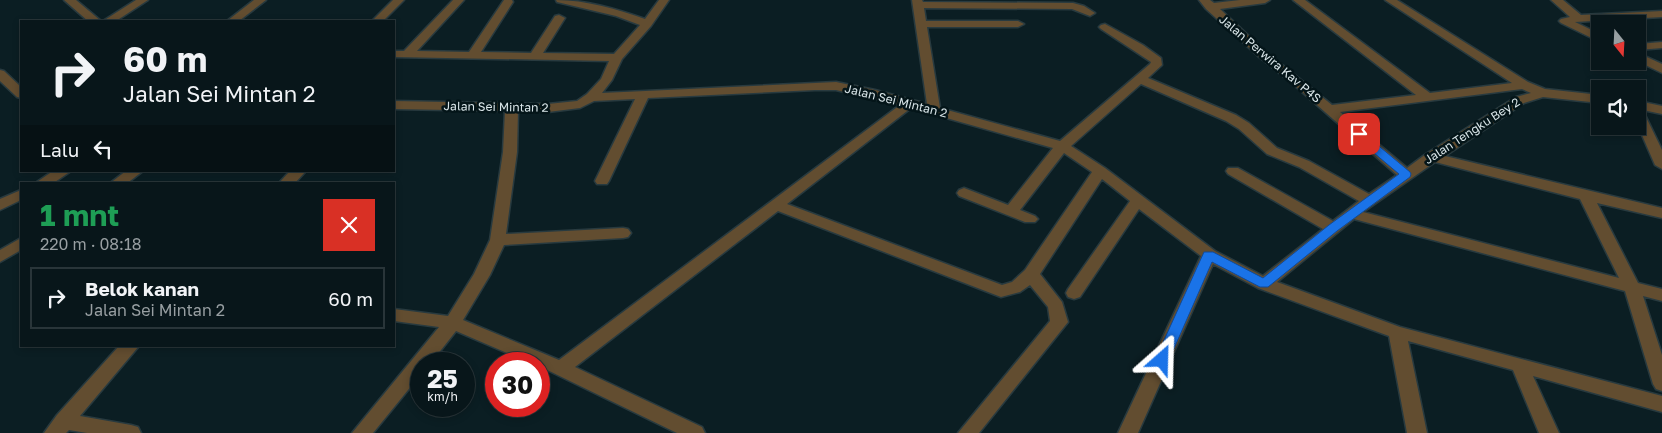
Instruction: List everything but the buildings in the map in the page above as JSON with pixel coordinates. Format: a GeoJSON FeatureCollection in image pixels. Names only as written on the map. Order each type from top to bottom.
{"type":"FeatureCollection","features":[{"type":"Feature","properties":{"kind":"street"},"geometry":{"type":"LineString","coordinates":[[70,0],[94,20]]}},
{"type":"Feature","properties":{"kind":"street"},"geometry":{"type":"LineString","coordinates":[[111,20],[143,0]]}},
{"type":"Feature","properties":{"kind":"street"},"geometry":{"type":"LineString","coordinates":[[233,20],[261,0]]}},
{"type":"Feature","properties":{"kind":"street"},"geometry":{"type":"LineString","coordinates":[[378,20],[399,0]]}},
{"type":"Feature","properties":{"kind":"street"},"geometry":{"type":"LineString","coordinates":[[407,54],[459,0]]}},
{"type":"Feature","properties":{"kind":"street"},"geometry":{"type":"LineString","coordinates":[[561,0],[592,3],[647,24]]}},
{"type":"Feature","properties":{"kind":"street"},"geometry":{"type":"LineString","coordinates":[[592,97],[606,80],[617,58],[647,24],[664,0]]}},
{"type":"Feature","properties":{"kind":"street"},"geometry":{"type":"LineString","coordinates":[[1207,3],[1266,0]]}},
{"type":"Feature","properties":{"kind":"street"},"geometry":{"type":"LineString","coordinates":[[1298,0],[1427,97]]}},
{"type":"Feature","properties":{"kind":"street"},"geometry":{"type":"LineString","coordinates":[[1390,0],[1524,85],[1542,94]]}},
{"type":"Feature","properties":{"kind":"street"},"geometry":{"type":"LineString","coordinates":[[1556,0],[1578,18]]}},
{"type":"Feature","properties":{"kind":"street"},"geometry":{"type":"LineString","coordinates":[[472,56],[508,2]]}},
{"type":"Feature","properties":{"kind":"street"},"geometry":{"type":"LineString","coordinates":[[934,111],[917,2],[1046,3],[1080,8],[1090,13]]}},
{"type":"Feature","properties":{"kind":"street","name":"Jalan Perwira Kav P4S"},"geometry":{"type":"LineString","coordinates":[[1207,3],[1262,54],[1406,174]]}},
{"type":"Feature","properties":{"kind":"street"},"geometry":{"type":"LineString","coordinates":[[1591,34],[1566,21],[1578,18],[1662,14]]}},
{"type":"Feature","properties":{"kind":"street"},"geometry":{"type":"LineString","coordinates":[[535,56],[560,18]]}},
{"type":"Feature","properties":{"kind":"street"},"geometry":{"type":"LineString","coordinates":[[920,24],[1018,24]]}},
{"type":"Feature","properties":{"kind":"street"},"geometry":{"type":"LineString","coordinates":[[1011,210],[1062,146],[1156,64],[1156,61],[1105,27]]}},
{"type":"Feature","properties":{"kind":"street"},"geometry":{"type":"LineString","coordinates":[[1646,46],[1662,45]]}},
{"type":"Feature","properties":{"kind":"street"},"geometry":{"type":"LineString","coordinates":[[395,54],[617,58]]}},
{"type":"Feature","properties":{"kind":"street"},"geometry":{"type":"LineString","coordinates":[[1646,61],[1662,69]]}},
{"type":"Feature","properties":{"kind":"street"},"geometry":{"type":"LineString","coordinates":[[0,74],[20,93]]}},
{"type":"Feature","properties":{"kind":"street"},"geometry":{"type":"LineString","coordinates":[[1140,79],[1231,118],[1244,126],[1272,151],[1304,164],[1369,200]]}},
{"type":"Feature","properties":{"kind":"street"},"geometry":{"type":"LineString","coordinates":[[1330,109],[1524,85]]}},
{"type":"Feature","properties":{"kind":"street","name":"Jalan Sei Mintan 2"},"geometry":{"type":"LineString","coordinates":[[395,105],[565,107],[580,104],[592,97],[836,86],[910,103],[1062,146],[1100,171],[1209,255],[1264,284],[1397,332],[1662,404]]}},
{"type":"Feature","properties":{"kind":"street","name":"Jalan Tengku Bey 2"},"geometry":{"type":"LineString","coordinates":[[1264,284],[1369,200],[1507,107],[1531,95],[1542,94],[1591,98]]}},
{"type":"Feature","properties":{"kind":"street"},"geometry":{"type":"LineString","coordinates":[[602,181],[643,96]]}},
{"type":"Feature","properties":{"kind":"street"},"geometry":{"type":"LineString","coordinates":[[561,368],[910,103]]}},
{"type":"Feature","properties":{"kind":"street"},"geometry":{"type":"LineString","coordinates":[[362,433],[453,323],[482,275],[498,240],[510,152],[512,106]]}},
{"type":"Feature","properties":{"kind":"street"},"geometry":{"type":"LineString","coordinates":[[1646,107],[1662,110]]}},
{"type":"Feature","properties":{"kind":"street"},"geometry":{"type":"LineString","coordinates":[[1646,130],[1662,165]]}},
{"type":"Feature","properties":{"kind":"street"},"geometry":{"type":"LineString","coordinates":[[1431,157],[1662,213]]}},
{"type":"Feature","properties":{"kind":"street"},"geometry":{"type":"LineString","coordinates":[[776,205],[1001,291],[1014,290],[1031,274],[1100,171]]}},
{"type":"Feature","properties":{"kind":"street"},"geometry":{"type":"LineString","coordinates":[[1233,171],[1333,228]]}},
{"type":"Feature","properties":{"kind":"street"},"geometry":{"type":"LineString","coordinates":[[45,182],[62,172]]}},
{"type":"Feature","properties":{"kind":"street"},"geometry":{"type":"LineString","coordinates":[[119,182],[134,172]]}},
{"type":"Feature","properties":{"kind":"street"},"geometry":{"type":"LineString","coordinates":[[287,182],[298,172]]}},
{"type":"Feature","properties":{"kind":"street"},"geometry":{"type":"LineString","coordinates":[[964,193],[1030,219]]}},
{"type":"Feature","properties":{"kind":"street"},"geometry":{"type":"LineString","coordinates":[[0,205],[20,195]]}},
{"type":"Feature","properties":{"kind":"street"},"geometry":{"type":"LineString","coordinates":[[1586,196],[1632,287],[1662,384]]}},
{"type":"Feature","properties":{"kind":"street"},"geometry":{"type":"LineString","coordinates":[[1074,293],[1138,200]]}},
{"type":"Feature","properties":{"kind":"street"},"geometry":{"type":"LineString","coordinates":[[1352,214],[1662,295]]}},
{"type":"Feature","properties":{"kind":"street"},"geometry":{"type":"LineString","coordinates":[[498,240],[623,233]]}},
{"type":"Feature","properties":{"kind":"street"},"geometry":{"type":"LineString","coordinates":[[0,257],[20,244]]}},
{"type":"Feature","properties":{"kind":"street"},"geometry":{"type":"LineString","coordinates":[[1128,433],[1197,285],[1209,255]]}},
{"type":"Feature","properties":{"kind":"street"},"geometry":{"type":"LineString","coordinates":[[968,433],[1059,322],[1056,306],[1031,274]]}},
{"type":"Feature","properties":{"kind":"street"},"geometry":{"type":"LineString","coordinates":[[395,315],[453,323],[561,368],[689,432]]}},
{"type":"Feature","properties":{"kind":"street"},"geometry":{"type":"LineString","coordinates":[[1397,332],[1417,433]]}},
{"type":"Feature","properties":{"kind":"street"},"geometry":{"type":"LineString","coordinates":[[59,427],[129,347]]}},
{"type":"Feature","properties":{"kind":"street"},"geometry":{"type":"LineString","coordinates":[[1520,366],[1550,433]]}},
{"type":"Feature","properties":{"kind":"street"},"geometry":{"type":"LineString","coordinates":[[59,427],[131,433]]}},
{"type":"Feature","properties":{"kind":"route"},"geometry":{"type":"LineString","coordinates":[[1162,360],[1209,255],[1264,284],[1369,200],[1406,174],[1359,134]]}}]}
